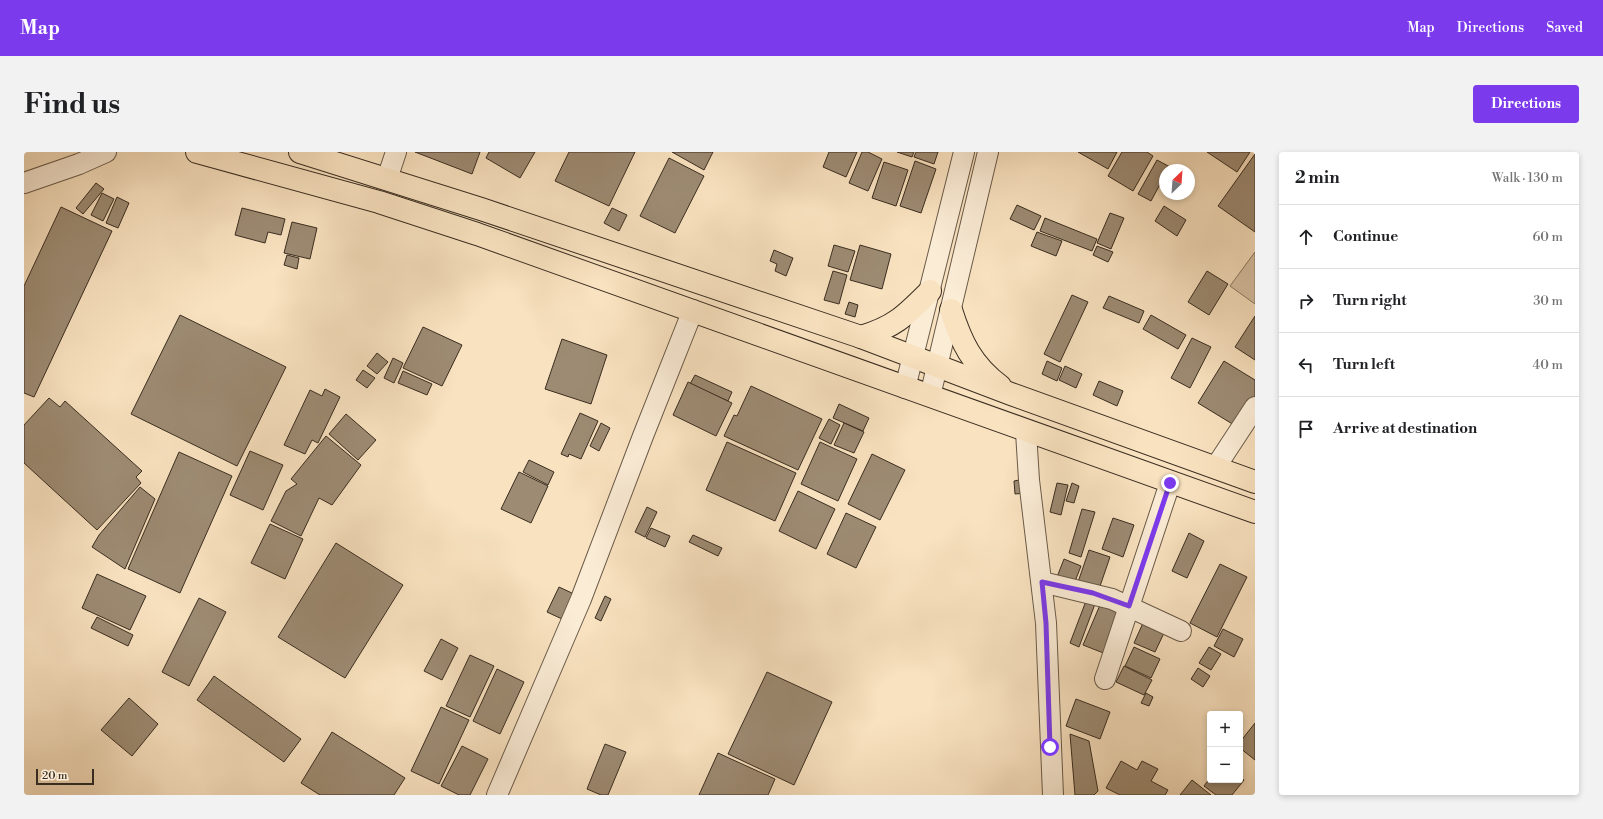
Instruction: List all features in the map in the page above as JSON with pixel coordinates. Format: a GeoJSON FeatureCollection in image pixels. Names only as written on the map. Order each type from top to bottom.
{"type":"FeatureCollection","features":[{"type":"Feature","properties":{"kind":"highway"},"geometry":{"type":"LineString","coordinates":[[197,152],[379,202],[477,234],[693,310],[1026,432],[1255,512]]}},
{"type":"Feature","properties":{"kind":"highway"},"geometry":{"type":"LineString","coordinates":[[300,152],[387,179],[861,337],[1011,394],[1255,482]]}},
{"type":"Feature","properties":{"kind":"highway"},"geometry":{"type":"LineString","coordinates":[[659,298],[668,272]]}},
{"type":"Feature","properties":{"kind":"highway"},"geometry":{"type":"LineString","coordinates":[[861,337],[893,325],[906,316],[930,291]]}},
{"type":"Feature","properties":{"kind":"highway"},"geometry":{"type":"LineString","coordinates":[[951,310],[960,337],[973,358],[989,378],[1011,394]]}},
{"type":"Feature","properties":{"kind":"street"},"geometry":{"type":"LineString","coordinates":[[24,183],[79,164],[106,152]]}},
{"type":"Feature","properties":{"kind":"street"},"geometry":{"type":"LineString","coordinates":[[387,179],[396,152]]}},
{"type":"Feature","properties":{"kind":"street"},"geometry":{"type":"LineString","coordinates":[[906,388],[964,152]]}},
{"type":"Feature","properties":{"kind":"street"},"geometry":{"type":"LineString","coordinates":[[930,396],[988,152]]}},
{"type":"Feature","properties":{"kind":"street"},"geometry":{"type":"LineString","coordinates":[[497,795],[581,599],[642,436],[693,310]]}},
{"type":"Feature","properties":{"kind":"street"},"geometry":{"type":"LineString","coordinates":[[1215,468],[1255,407]]}},
{"type":"Feature","properties":{"kind":"street"},"geometry":{"type":"LineString","coordinates":[[1026,432],[1029,480],[1046,623],[1053,795]]}},
{"type":"Feature","properties":{"kind":"street"},"geometry":{"type":"LineString","coordinates":[[1105,679],[1170,483]]}},
{"type":"Feature","properties":{"kind":"street"},"geometry":{"type":"LineString","coordinates":[[1042,582],[1093,593],[1129,606],[1181,631]]}},
{"type":"Feature","properties":{"kind":"shaded area"},"geometry":{"type":"Polygon","coordinates":[[[1255,252],[1255,304],[1230,286],[1255,252]]]}},
{"type":"Feature","properties":{"kind":"building"},"geometry":{"type":"Polygon","coordinates":[[[415,152],[480,152],[472,174],[415,152]]]}},
{"type":"Feature","properties":{"kind":"building"},"geometry":{"type":"Polygon","coordinates":[[[489,152],[535,152],[520,178],[486,158],[489,152]]]}},
{"type":"Feature","properties":{"kind":"building"},"geometry":{"type":"Polygon","coordinates":[[[569,152],[635,152],[609,206],[555,181],[569,152]]]}},
{"type":"Feature","properties":{"kind":"building"},"geometry":{"type":"Polygon","coordinates":[[[672,152],[713,152],[704,170],[672,152]]]}},
{"type":"Feature","properties":{"kind":"building"},"geometry":{"type":"Polygon","coordinates":[[[829,152],[857,152],[846,177],[823,167],[829,152]]]}},
{"type":"Feature","properties":{"kind":"building"},"geometry":{"type":"Polygon","coordinates":[[[862,152],[868,152],[882,159],[868,191],[849,183],[862,152]]]}},
{"type":"Feature","properties":{"kind":"building"},"geometry":{"type":"Polygon","coordinates":[[[897,152],[914,152],[912,157],[897,152]]]}},
{"type":"Feature","properties":{"kind":"building"},"geometry":{"type":"Polygon","coordinates":[[[916,152],[938,152],[934,164],[914,157],[916,152]]]}},
{"type":"Feature","properties":{"kind":"building"},"geometry":{"type":"Polygon","coordinates":[[[1078,152],[1117,152],[1108,169],[1078,152]]]}},
{"type":"Feature","properties":{"kind":"building"},"geometry":{"type":"Polygon","coordinates":[[[1122,152],[1147,152],[1153,156],[1133,191],[1108,176],[1122,152]]]}},
{"type":"Feature","properties":{"kind":"building"},"geometry":{"type":"Polygon","coordinates":[[[1207,152],[1250,152],[1237,172],[1207,152]]]}},
{"type":"Feature","properties":{"kind":"building"},"geometry":{"type":"Polygon","coordinates":[[[1255,154],[1255,232],[1218,206],[1255,154]]]}},
{"type":"Feature","properties":{"kind":"building"},"geometry":{"type":"Polygon","coordinates":[[[669,158],[704,176],[675,233],[640,216],[669,158]]]}},
{"type":"Feature","properties":{"kind":"building"},"geometry":{"type":"Polygon","coordinates":[[[1157,160],[1164,164],[1159,164],[1159,186],[1151,201],[1138,194],[1157,160]]]}},
{"type":"Feature","properties":{"kind":"building"},"geometry":{"type":"Polygon","coordinates":[[[915,161],[936,169],[921,213],[900,206],[915,161]]]}},
{"type":"Feature","properties":{"kind":"building"},"geometry":{"type":"Polygon","coordinates":[[[884,162],[908,170],[896,206],[872,198],[884,162]]]}},
{"type":"Feature","properties":{"kind":"building"},"geometry":{"type":"Polygon","coordinates":[[[96,183],[104,189],[83,214],[76,208],[96,183]]]}},
{"type":"Feature","properties":{"kind":"building"},"geometry":{"type":"Polygon","coordinates":[[[102,193],[114,199],[103,221],[91,215],[102,193]]]}},
{"type":"Feature","properties":{"kind":"building"},"geometry":{"type":"Polygon","coordinates":[[[117,197],[129,203],[118,228],[106,223],[117,197]]]}},
{"type":"Feature","properties":{"kind":"building"},"geometry":{"type":"Polygon","coordinates":[[[1017,205],[1041,216],[1034,230],[1010,219],[1017,205]]]}},
{"type":"Feature","properties":{"kind":"building"},"geometry":{"type":"Polygon","coordinates":[[[1164,206],[1186,220],[1177,236],[1155,221],[1164,206]]]}},
{"type":"Feature","properties":{"kind":"building"},"geometry":{"type":"Polygon","coordinates":[[[61,207],[112,231],[34,397],[24,393],[24,286],[61,207]]]}},
{"type":"Feature","properties":{"kind":"building"},"geometry":{"type":"Polygon","coordinates":[[[242,208],[285,219],[281,235],[268,232],[265,243],[235,235],[242,208]]]}},
{"type":"Feature","properties":{"kind":"building"},"geometry":{"type":"Polygon","coordinates":[[[612,208],[627,215],[619,231],[604,223],[612,208]]]}},
{"type":"Feature","properties":{"kind":"building"},"geometry":{"type":"Polygon","coordinates":[[[1110,213],[1124,218],[1111,249],[1097,243],[1110,213]]]}},
{"type":"Feature","properties":{"kind":"building"},"geometry":{"type":"Polygon","coordinates":[[[1045,218],[1097,239],[1092,251],[1040,231],[1045,218]]]}},
{"type":"Feature","properties":{"kind":"building"},"geometry":{"type":"Polygon","coordinates":[[[292,222],[317,228],[310,259],[284,253],[292,222]]]}},
{"type":"Feature","properties":{"kind":"building"},"geometry":{"type":"Polygon","coordinates":[[[1037,232],[1062,241],[1056,256],[1031,246],[1037,232]]]}},
{"type":"Feature","properties":{"kind":"building"},"geometry":{"type":"Polygon","coordinates":[[[834,245],[855,251],[848,272],[828,266],[834,245]]]}},
{"type":"Feature","properties":{"kind":"building"},"geometry":{"type":"Polygon","coordinates":[[[860,245],[891,254],[882,289],[850,280],[860,245]]]}},
{"type":"Feature","properties":{"kind":"building"},"geometry":{"type":"Polygon","coordinates":[[[1097,246],[1113,252],[1108,262],[1093,255],[1097,246]]]}},
{"type":"Feature","properties":{"kind":"building"},"geometry":{"type":"Polygon","coordinates":[[[774,250],[793,258],[786,276],[775,271],[777,264],[770,261],[774,250]]]}},
{"type":"Feature","properties":{"kind":"building"},"geometry":{"type":"Polygon","coordinates":[[[287,255],[299,258],[297,269],[284,265],[287,255]]]}},
{"type":"Feature","properties":{"kind":"building"},"geometry":{"type":"Polygon","coordinates":[[[833,271],[847,275],[839,304],[824,300],[833,271]]]}},
{"type":"Feature","properties":{"kind":"building"},"geometry":{"type":"Polygon","coordinates":[[[1207,271],[1228,284],[1209,315],[1188,302],[1207,271]]]}},
{"type":"Feature","properties":{"kind":"building"},"geometry":{"type":"Polygon","coordinates":[[[1072,295],[1088,302],[1060,362],[1044,354],[1072,295]]]}},
{"type":"Feature","properties":{"kind":"building"},"geometry":{"type":"Polygon","coordinates":[[[1109,296],[1144,311],[1139,323],[1103,308],[1109,296]]]}},
{"type":"Feature","properties":{"kind":"building"},"geometry":{"type":"Polygon","coordinates":[[[849,302],[858,305],[855,317],[845,314],[849,302]]]}},
{"type":"Feature","properties":{"kind":"building"},"geometry":{"type":"Polygon","coordinates":[[[180,315],[286,367],[237,466],[131,414],[180,315]]]}},
{"type":"Feature","properties":{"kind":"building"},"geometry":{"type":"Polygon","coordinates":[[[1151,315],[1186,335],[1178,349],[1143,329],[1151,315]]]}},
{"type":"Feature","properties":{"kind":"building"},"geometry":{"type":"Polygon","coordinates":[[[1255,316],[1255,360],[1235,347],[1255,316]]]}},
{"type":"Feature","properties":{"kind":"building"},"geometry":{"type":"Polygon","coordinates":[[[423,327],[462,345],[442,386],[403,368],[423,327]]]}},
{"type":"Feature","properties":{"kind":"building"},"geometry":{"type":"Polygon","coordinates":[[[1192,338],[1211,347],[1190,388],[1171,378],[1192,338]]]}},
{"type":"Feature","properties":{"kind":"building"},"geometry":{"type":"Polygon","coordinates":[[[562,339],[607,355],[591,404],[545,389],[562,339]]]}},
{"type":"Feature","properties":{"kind":"building"},"geometry":{"type":"Polygon","coordinates":[[[377,353],[388,362],[377,374],[367,366],[377,353]]]}},
{"type":"Feature","properties":{"kind":"building"},"geometry":{"type":"Polygon","coordinates":[[[393,358],[403,363],[394,383],[384,378],[393,358]]]}},
{"type":"Feature","properties":{"kind":"building"},"geometry":{"type":"Polygon","coordinates":[[[1047,361],[1062,368],[1057,381],[1042,374],[1047,361]]]}},
{"type":"Feature","properties":{"kind":"building"},"geometry":{"type":"Polygon","coordinates":[[[1224,361],[1255,380],[1255,401],[1239,428],[1198,403],[1224,361]]]}},
{"type":"Feature","properties":{"kind":"building"},"geometry":{"type":"Polygon","coordinates":[[[1065,366],[1082,374],[1076,388],[1059,380],[1065,366]]]}},
{"type":"Feature","properties":{"kind":"building"},"geometry":{"type":"Polygon","coordinates":[[[363,370],[375,378],[367,388],[356,380],[363,370]]]}},
{"type":"Feature","properties":{"kind":"building"},"geometry":{"type":"Polygon","coordinates":[[[403,371],[432,384],[427,395],[398,383],[403,371]]]}},
{"type":"Feature","properties":{"kind":"building"},"geometry":{"type":"Polygon","coordinates":[[[695,375],[732,392],[728,401],[690,384],[695,375]]]}},
{"type":"Feature","properties":{"kind":"building"},"geometry":{"type":"Polygon","coordinates":[[[1099,381],[1123,391],[1117,406],[1093,395],[1099,381]]]}},
{"type":"Feature","properties":{"kind":"building"},"geometry":{"type":"Polygon","coordinates":[[[688,382],[732,403],[716,436],[673,415],[688,382]]]}},
{"type":"Feature","properties":{"kind":"building"},"geometry":{"type":"Polygon","coordinates":[[[751,386],[822,419],[798,470],[724,436],[734,415],[737,416],[751,386]]]}},
{"type":"Feature","properties":{"kind":"building"},"geometry":{"type":"Polygon","coordinates":[[[325,389],[340,397],[318,443],[312,440],[305,454],[284,445],[310,390],[322,396],[325,389]]]}},
{"type":"Feature","properties":{"kind":"building"},"geometry":{"type":"Polygon","coordinates":[[[49,398],[60,407],[65,401],[142,471],[136,477],[141,483],[97,530],[24,463],[24,425],[49,398]]]}},
{"type":"Feature","properties":{"kind":"building"},"geometry":{"type":"Polygon","coordinates":[[[839,404],[869,418],[863,431],[833,418],[839,404]]]}},
{"type":"Feature","properties":{"kind":"building"},"geometry":{"type":"Polygon","coordinates":[[[580,413],[598,421],[581,459],[569,454],[568,457],[561,454],[580,413]]]}},
{"type":"Feature","properties":{"kind":"building"},"geometry":{"type":"Polygon","coordinates":[[[346,414],[376,440],[358,460],[329,434],[346,414]]]}},
{"type":"Feature","properties":{"kind":"building"},"geometry":{"type":"Polygon","coordinates":[[[829,419],[840,425],[831,444],[819,438],[829,419]]]}},
{"type":"Feature","properties":{"kind":"building"},"geometry":{"type":"Polygon","coordinates":[[[601,423],[610,428],[599,451],[590,446],[601,423]]]}},
{"type":"Feature","properties":{"kind":"building"},"geometry":{"type":"Polygon","coordinates":[[[844,423],[864,432],[854,453],[834,445],[844,423]]]}},
{"type":"Feature","properties":{"kind":"building"},"geometry":{"type":"Polygon","coordinates":[[[326,436],[361,465],[332,505],[319,498],[301,536],[271,521],[286,491],[297,484],[291,479],[326,436]]]}},
{"type":"Feature","properties":{"kind":"building"},"geometry":{"type":"Polygon","coordinates":[[[727,442],[796,473],[775,521],[706,490],[727,442]]]}},
{"type":"Feature","properties":{"kind":"building"},"geometry":{"type":"Polygon","coordinates":[[[820,442],[857,459],[838,501],[801,484],[820,442]]]}},
{"type":"Feature","properties":{"kind":"building"},"geometry":{"type":"Polygon","coordinates":[[[250,451],[283,465],[263,510],[230,495],[250,451]]]}},
{"type":"Feature","properties":{"kind":"building"},"geometry":{"type":"Polygon","coordinates":[[[179,452],[232,476],[180,593],[128,569],[179,452]]]}},
{"type":"Feature","properties":{"kind":"building"},"geometry":{"type":"Polygon","coordinates":[[[872,454],[905,470],[880,520],[848,504],[872,454]]]}},
{"type":"Feature","properties":{"kind":"building"},"geometry":{"type":"Polygon","coordinates":[[[529,460],[554,472],[548,485],[523,472],[529,460]]]}},
{"type":"Feature","properties":{"kind":"building"},"geometry":{"type":"Polygon","coordinates":[[[519,472],[548,486],[531,523],[501,509],[519,472]]]}},
{"type":"Feature","properties":{"kind":"building"},"geometry":{"type":"Polygon","coordinates":[[[1024,479],[1026,493],[1015,494],[1014,481],[1024,479]]]}},
{"type":"Feature","properties":{"kind":"building"},"geometry":{"type":"Polygon","coordinates":[[[1057,483],[1068,485],[1061,515],[1050,512],[1057,483]]]}},
{"type":"Feature","properties":{"kind":"building"},"geometry":{"type":"Polygon","coordinates":[[[1072,483],[1079,486],[1074,503],[1066,501],[1072,483]]]}},
{"type":"Feature","properties":{"kind":"building"},"geometry":{"type":"Polygon","coordinates":[[[140,487],[155,499],[125,569],[92,547],[99,535],[140,487]]]}},
{"type":"Feature","properties":{"kind":"building"},"geometry":{"type":"Polygon","coordinates":[[[798,491],[835,509],[816,549],[779,531],[798,491]]]}},
{"type":"Feature","properties":{"kind":"building"},"geometry":{"type":"Polygon","coordinates":[[[647,507],[657,512],[645,537],[635,532],[647,507]]]}},
{"type":"Feature","properties":{"kind":"building"},"geometry":{"type":"Polygon","coordinates":[[[1082,509],[1095,512],[1081,557],[1069,553],[1082,509]]]}},
{"type":"Feature","properties":{"kind":"building"},"geometry":{"type":"Polygon","coordinates":[[[846,513],[876,527],[856,568],[827,554],[846,513]]]}},
{"type":"Feature","properties":{"kind":"building"},"geometry":{"type":"Polygon","coordinates":[[[1113,518],[1134,525],[1123,557],[1102,549],[1113,518]]]}},
{"type":"Feature","properties":{"kind":"building"},"geometry":{"type":"Polygon","coordinates":[[[270,524],[303,539],[285,579],[251,563],[270,524]]]}},
{"type":"Feature","properties":{"kind":"building"},"geometry":{"type":"Polygon","coordinates":[[[651,528],[670,536],[665,547],[646,538],[651,528]]]}},
{"type":"Feature","properties":{"kind":"building"},"geometry":{"type":"Polygon","coordinates":[[[1189,533],[1204,541],[1187,578],[1172,571],[1189,533]]]}},
{"type":"Feature","properties":{"kind":"building"},"geometry":{"type":"Polygon","coordinates":[[[693,535],[722,548],[718,556],[689,542],[693,535]]]}},
{"type":"Feature","properties":{"kind":"building"},"geometry":{"type":"Polygon","coordinates":[[[336,543],[403,585],[345,678],[278,637],[336,543]]]}},
{"type":"Feature","properties":{"kind":"building"},"geometry":{"type":"Polygon","coordinates":[[[1089,550],[1110,557],[1098,592],[1077,585],[1089,550]]]}},
{"type":"Feature","properties":{"kind":"building"},"geometry":{"type":"Polygon","coordinates":[[[1064,559],[1081,566],[1074,584],[1057,577],[1064,559]]]}},
{"type":"Feature","properties":{"kind":"building"},"geometry":{"type":"Polygon","coordinates":[[[1220,564],[1247,577],[1217,637],[1190,623],[1220,564]]]}},
{"type":"Feature","properties":{"kind":"building"},"geometry":{"type":"Polygon","coordinates":[[[97,574],[146,596],[130,630],[82,608],[97,574]]]}},
{"type":"Feature","properties":{"kind":"building"},"geometry":{"type":"Polygon","coordinates":[[[559,587],[574,594],[562,619],[547,612],[559,587]]]}},
{"type":"Feature","properties":{"kind":"building"},"geometry":{"type":"Polygon","coordinates":[[[605,596],[611,599],[601,621],[595,618],[605,596]]]}},
{"type":"Feature","properties":{"kind":"building"},"geometry":{"type":"Polygon","coordinates":[[[199,598],[226,612],[189,686],[162,672],[199,598]]]}},
{"type":"Feature","properties":{"kind":"building"},"geometry":{"type":"Polygon","coordinates":[[[1086,601],[1095,604],[1079,647],[1070,643],[1086,601]]]}},
{"type":"Feature","properties":{"kind":"building"},"geometry":{"type":"Polygon","coordinates":[[[1100,605],[1122,614],[1106,654],[1083,645],[1100,605]]]}},
{"type":"Feature","properties":{"kind":"building"},"geometry":{"type":"Polygon","coordinates":[[[97,617],[133,635],[128,646],[91,628],[97,617]]]}},
{"type":"Feature","properties":{"kind":"building"},"geometry":{"type":"Polygon","coordinates":[[[1143,623],[1164,633],[1155,652],[1134,643],[1143,623]]]}},
{"type":"Feature","properties":{"kind":"building"},"geometry":{"type":"Polygon","coordinates":[[[1223,629],[1243,639],[1234,657],[1214,646],[1223,629]]]}},
{"type":"Feature","properties":{"kind":"building"},"geometry":{"type":"Polygon","coordinates":[[[441,639],[458,648],[442,680],[424,671],[441,639]]]}},
{"type":"Feature","properties":{"kind":"building"},"geometry":{"type":"Polygon","coordinates":[[[1134,647],[1160,659],[1151,678],[1125,666],[1134,647]]]}},
{"type":"Feature","properties":{"kind":"building"},"geometry":{"type":"Polygon","coordinates":[[[1209,647],[1221,654],[1211,670],[1199,663],[1209,647]]]}},
{"type":"Feature","properties":{"kind":"building"},"geometry":{"type":"Polygon","coordinates":[[[470,655],[494,666],[470,717],[446,706],[470,655]]]}},
{"type":"Feature","properties":{"kind":"building"},"geometry":{"type":"Polygon","coordinates":[[[1124,666],[1152,680],[1144,695],[1116,682],[1124,666]]]}},
{"type":"Feature","properties":{"kind":"building"},"geometry":{"type":"Polygon","coordinates":[[[1198,668],[1210,676],[1203,687],[1191,679],[1198,668]]]}},
{"type":"Feature","properties":{"kind":"building"},"geometry":{"type":"Polygon","coordinates":[[[497,669],[524,682],[500,734],[473,721],[497,669]]]}},
{"type":"Feature","properties":{"kind":"building"},"geometry":{"type":"Polygon","coordinates":[[[767,672],[832,702],[794,785],[728,754],[767,672]]]}},
{"type":"Feature","properties":{"kind":"building"},"geometry":{"type":"Polygon","coordinates":[[[214,676],[301,739],[284,762],[197,700],[214,676]]]}},
{"type":"Feature","properties":{"kind":"building"},"geometry":{"type":"Polygon","coordinates":[[[1146,693],[1153,697],[1149,706],[1141,703],[1146,693]]]}},
{"type":"Feature","properties":{"kind":"building"},"geometry":{"type":"Polygon","coordinates":[[[129,698],[158,724],[132,756],[101,730],[129,698]]]}},
{"type":"Feature","properties":{"kind":"building"},"geometry":{"type":"Polygon","coordinates":[[[1076,699],[1110,712],[1100,739],[1066,726],[1076,699]]]}},
{"type":"Feature","properties":{"kind":"building"},"geometry":{"type":"Polygon","coordinates":[[[441,707],[469,720],[439,784],[411,771],[441,707]]]}},
{"type":"Feature","properties":{"kind":"building"},"geometry":{"type":"Polygon","coordinates":[[[1255,723],[1255,760],[1243,750],[1243,738],[1255,723]]]}},
{"type":"Feature","properties":{"kind":"building"},"geometry":{"type":"Polygon","coordinates":[[[332,732],[405,778],[394,795],[320,795],[301,783],[332,732]]]}},
{"type":"Feature","properties":{"kind":"building"},"geometry":{"type":"Polygon","coordinates":[[[1070,734],[1089,741],[1098,791],[1094,795],[1075,795],[1070,734]]]}},
{"type":"Feature","properties":{"kind":"building"},"geometry":{"type":"Polygon","coordinates":[[[605,744],[626,752],[608,795],[601,795],[587,789],[605,744]]]}},
{"type":"Feature","properties":{"kind":"building"},"geometry":{"type":"Polygon","coordinates":[[[462,746],[488,759],[470,795],[459,795],[441,786],[462,746]]]}},
{"type":"Feature","properties":{"kind":"building"},"geometry":{"type":"Polygon","coordinates":[[[718,753],[775,779],[768,795],[699,795],[718,753]]]}},
{"type":"Feature","properties":{"kind":"building"},"geometry":{"type":"Polygon","coordinates":[[[1121,761],[1137,770],[1142,761],[1158,769],[1151,781],[1168,790],[1165,795],[1120,795],[1106,788],[1121,761]]]}},
{"type":"Feature","properties":{"kind":"building"},"geometry":{"type":"Polygon","coordinates":[[[1192,780],[1211,795],[1180,795],[1192,780]]]}},
{"type":"Feature","properties":{"kind":"building"},"geometry":{"type":"Polygon","coordinates":[[[1207,782],[1242,783],[1232,795],[1216,795],[1204,786],[1207,782]]]}},
{"type":"Feature","properties":{"kind":"route"},"geometry":{"type":"LineString","coordinates":[[1050,747],[1046,623],[1042,582],[1093,593],[1129,606],[1170,483]]}}]}
